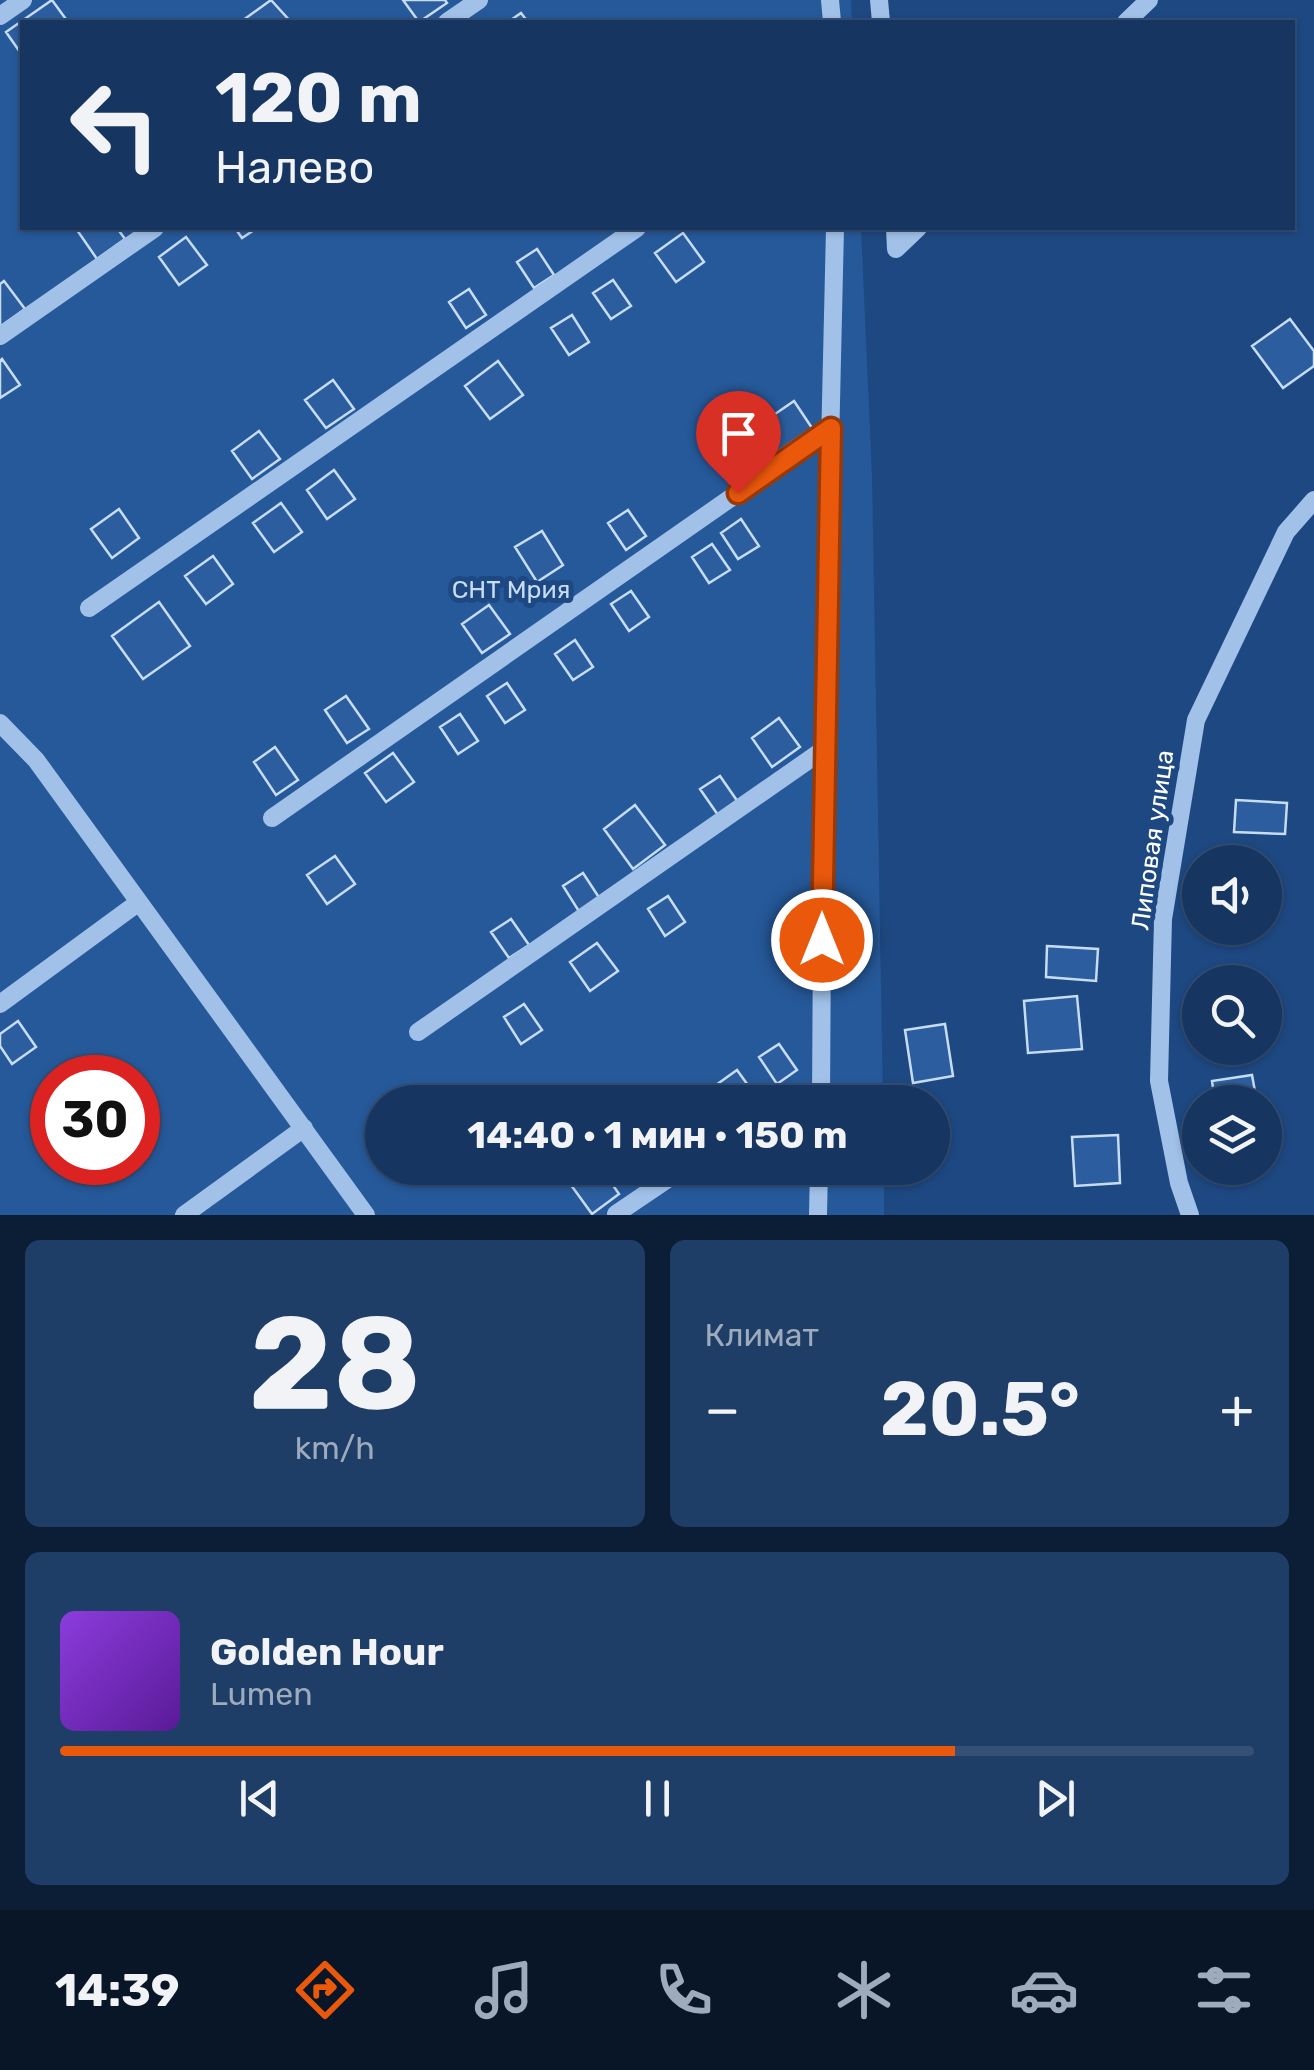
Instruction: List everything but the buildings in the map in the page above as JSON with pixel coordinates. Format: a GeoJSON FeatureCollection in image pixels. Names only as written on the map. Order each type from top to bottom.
{"type":"FeatureCollection","features":[{"type":"Feature","properties":{"kind":"street"},"geometry":{"type":"LineString","coordinates":[[0,16],[23,0]]}},
{"type":"Feature","properties":{"kind":"street"},"geometry":{"type":"LineString","coordinates":[[450,20],[479,0]]}},
{"type":"Feature","properties":{"kind":"street"},"geometry":{"type":"LineString","coordinates":[[1128,20],[1148,0]]}},
{"type":"Feature","properties":{"kind":"street"},"geometry":{"type":"LineString","coordinates":[[0,336],[152,230]]}},
{"type":"Feature","properties":{"kind":"street"},"geometry":{"type":"LineString","coordinates":[[89,608],[634,230]]}},
{"type":"Feature","properties":{"kind":"street"},"geometry":{"type":"LineString","coordinates":[[821,1085],[822,750],[836,230]]}},
{"type":"Feature","properties":{"kind":"street"},"geometry":{"type":"LineString","coordinates":[[895,230],[896,249],[916,230]]}},
{"type":"Feature","properties":{"kind":"street"},"geometry":{"type":"LineString","coordinates":[[272,818],[831,428]]}},
{"type":"Feature","properties":{"kind":"street","name":"Липовая улица"},"geometry":{"type":"LineString","coordinates":[[1190,1215],[1179,1183],[1158,1081],[1163,918],[1196,720],[1286,532],[1314,500]]}},
{"type":"Feature","properties":{"kind":"street"},"geometry":{"type":"LineString","coordinates":[[0,723],[36,760],[366,1215]]}},
{"type":"Feature","properties":{"kind":"street"},"geometry":{"type":"LineString","coordinates":[[418,1032],[822,750]]}},
{"type":"Feature","properties":{"kind":"street"},"geometry":{"type":"LineString","coordinates":[[0,1004],[139,902]]}},
{"type":"Feature","properties":{"kind":"street"},"geometry":{"type":"LineString","coordinates":[[184,1215],[304,1128]]}},
{"type":"Feature","properties":{"kind":"street"},"geometry":{"type":"LineString","coordinates":[[616,1214],[659,1185]]}},
{"type":"Feature","properties":{"kind":"street"},"geometry":{"type":"LineString","coordinates":[[818,1215],[819,1185]]}},
{"type":"Feature","properties":{"kind":"green space","name":"СНТ Мрия"},"geometry":{"type":"Polygon","coordinates":[[[0,0],[851,0],[852,20],[20,20],[20,230],[861,230],[872,476],[883,1085],[365,1085],[365,1185],[884,1185],[884,1215],[0,1215],[0,0]]]}},
{"type":"Feature","properties":{"kind":"route"},"geometry":{"type":"LineString","coordinates":[[738,493],[831,428],[822,750],[822,940]]}}]}
